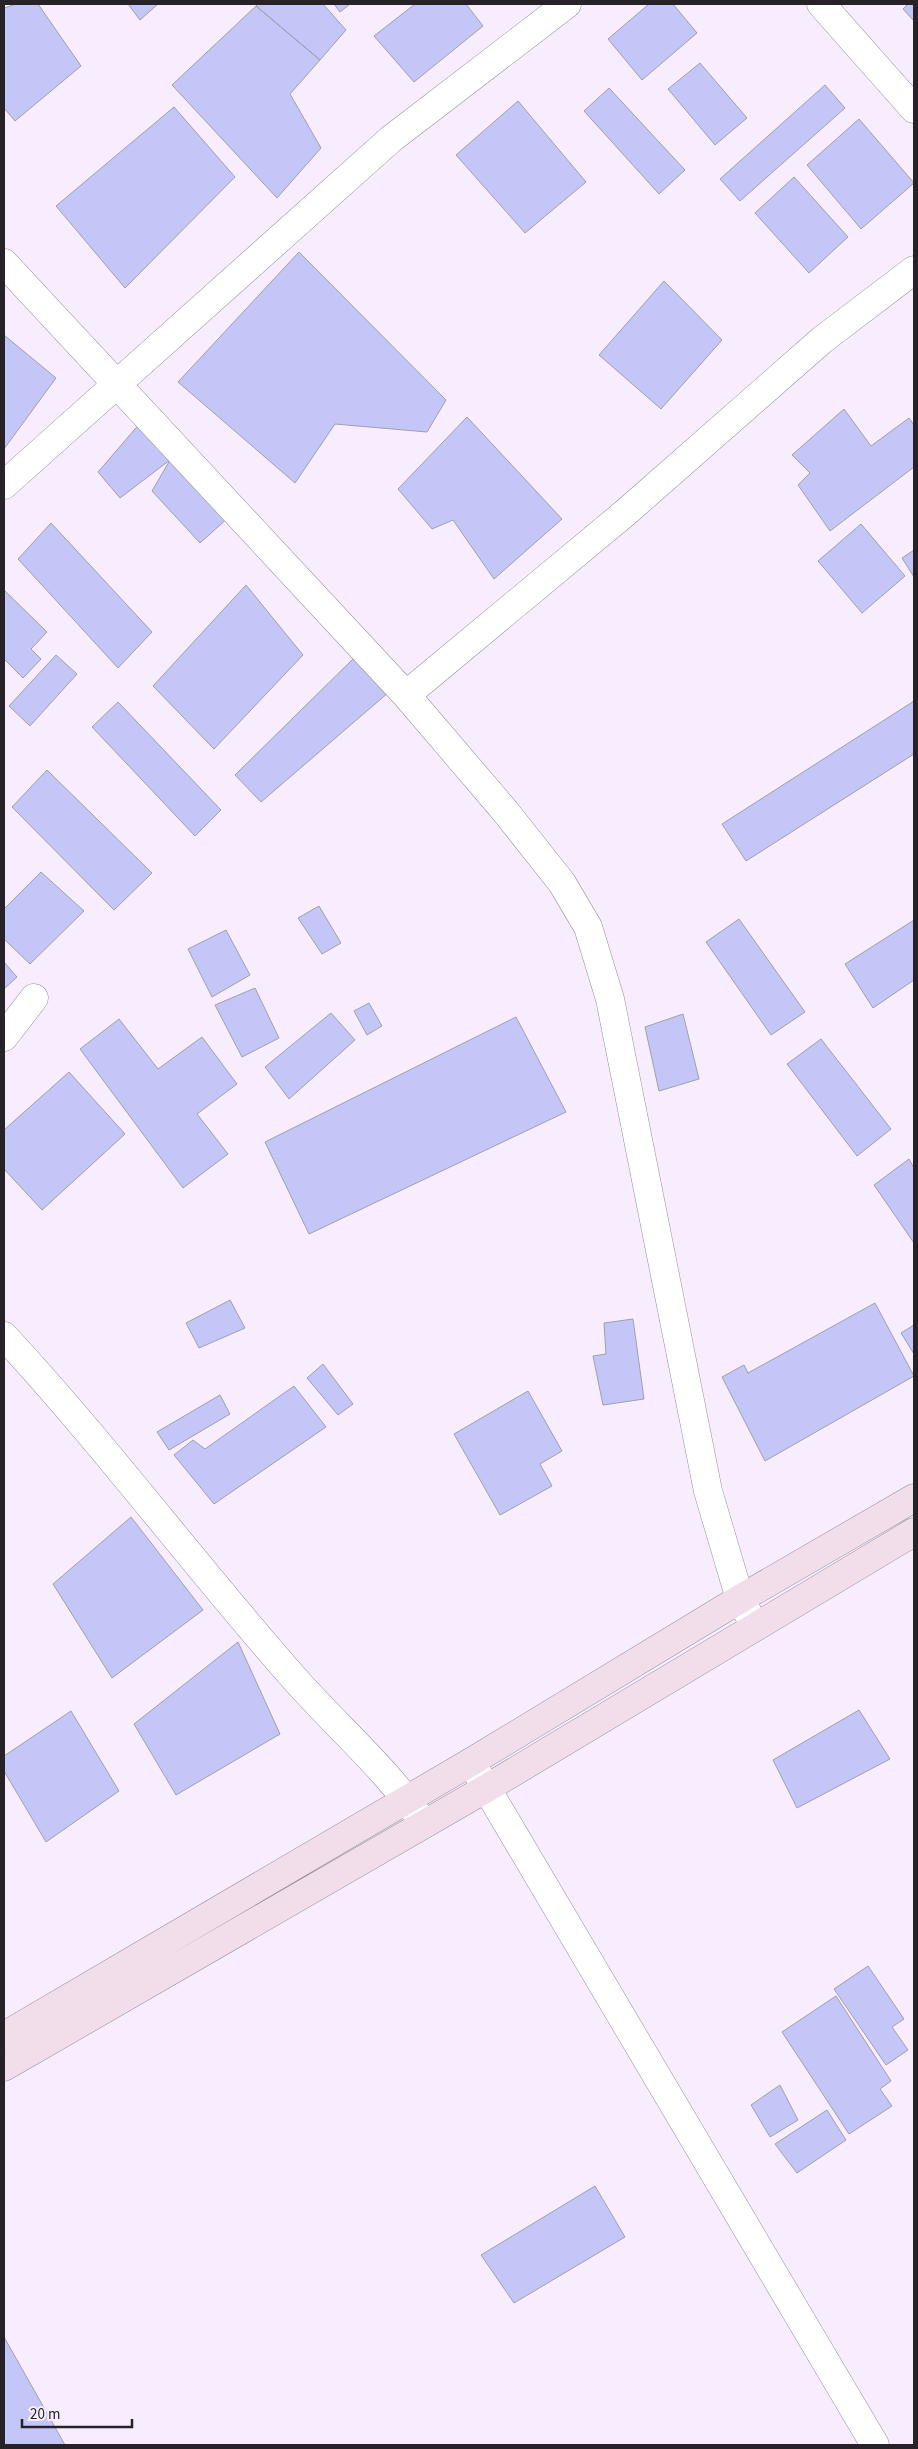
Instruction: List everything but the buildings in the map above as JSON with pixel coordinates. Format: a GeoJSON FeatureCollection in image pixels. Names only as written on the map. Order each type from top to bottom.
{"type":"FeatureCollection","features":[{"type":"Feature","properties":{"kind":"street"},"geometry":{"type":"LineString","coordinates":[[4,485],[391,139],[567,4]]}},
{"type":"Feature","properties":{"kind":"street"},"geometry":{"type":"LineString","coordinates":[[820,4],[914,109]]}},
{"type":"Feature","properties":{"kind":"street"},"geometry":{"type":"LineString","coordinates":[[4,262],[406,695],[505,811],[556,876],[588,927],[610,999],[708,1491],[740,1599],[755,1626]]}},
{"type":"Feature","properties":{"kind":"street"},"geometry":{"type":"LineString","coordinates":[[406,695],[625,513],[822,340],[914,270]]}},
{"type":"Feature","properties":{"kind":"street"},"geometry":{"type":"LineString","coordinates":[[4,1037],[34,998]]}},
{"type":"Feature","properties":{"kind":"street"},"geometry":{"type":"LineString","coordinates":[[4,1336],[64,1401],[294,1679],[407,1798],[424,1824]]}},
{"type":"Feature","properties":{"kind":"street"},"geometry":{"type":"LineString","coordinates":[[4,2036],[471,1762],[740,1599],[914,1498]]}},
{"type":"Feature","properties":{"kind":"street"},"geometry":{"type":"LineString","coordinates":[[4,2067],[487,1788],[914,1532]]}},
{"type":"Feature","properties":{"kind":"street"},"geometry":{"type":"LineString","coordinates":[[471,1762],[875,2445]]}}]}
